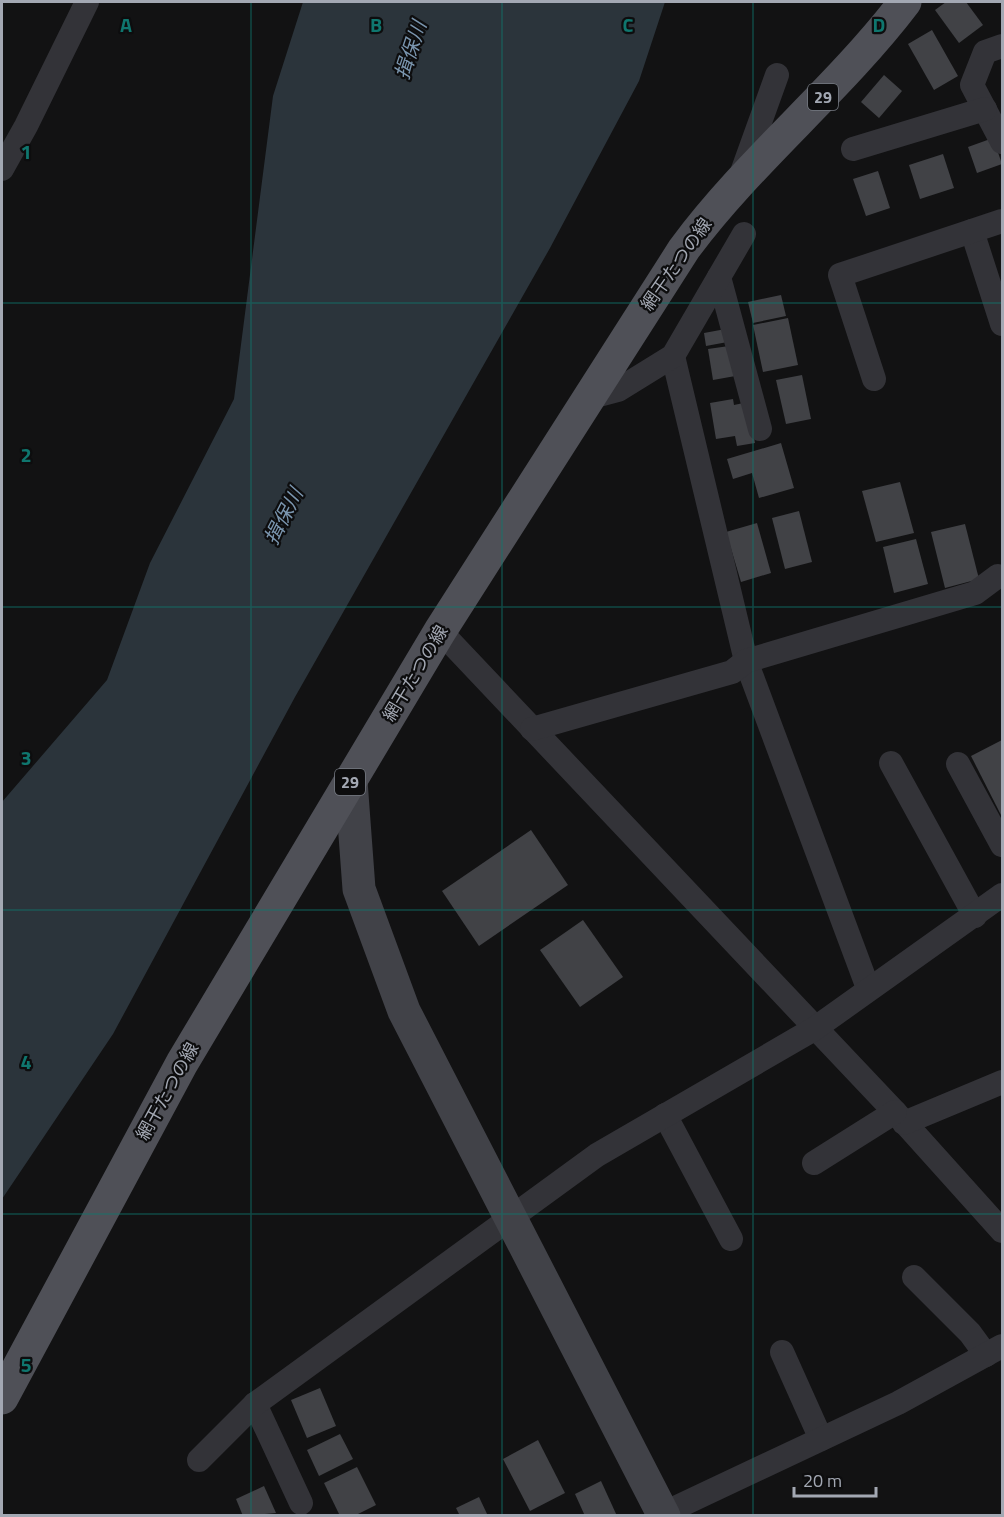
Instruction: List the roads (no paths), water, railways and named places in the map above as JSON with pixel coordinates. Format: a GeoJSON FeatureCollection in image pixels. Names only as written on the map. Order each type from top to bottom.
{"type":"FeatureCollection","features":[{"type":"Feature","properties":{"kind":"main road","name":"網干たつの線"},"geometry":{"type":"LineString","coordinates":[[2,1398],[182,1063],[440,631],[684,249],[708,216],[876,41],[905,2]]}},
{"type":"Feature","properties":{"kind":"street"},"geometry":{"type":"LineString","coordinates":[[2,169],[26,126],[87,2]]}},
{"type":"Feature","properties":{"kind":"street"},"geometry":{"type":"LineString","coordinates":[[1002,46],[985,52],[972,85],[1002,142]]}},
{"type":"Feature","properties":{"kind":"street"},"geometry":{"type":"LineString","coordinates":[[736,189],[777,75]]}},
{"type":"Feature","properties":{"kind":"street"},"geometry":{"type":"LineString","coordinates":[[853,148],[985,109]]}},
{"type":"Feature","properties":{"kind":"street"},"geometry":{"type":"LineString","coordinates":[[874,379],[840,275],[1002,221]]}},
{"type":"Feature","properties":{"kind":"street"},"geometry":{"type":"LineString","coordinates":[[972,231],[1002,324]]}},
{"type":"Feature","properties":{"kind":"street"},"geometry":{"type":"LineString","coordinates":[[588,398],[618,390],[673,356],[744,234]]}},
{"type":"Feature","properties":{"kind":"street"},"geometry":{"type":"LineString","coordinates":[[719,277],[760,429]]}},
{"type":"Feature","properties":{"kind":"street"},"geometry":{"type":"LineString","coordinates":[[673,356],[746,661],[868,988]]}},
{"type":"Feature","properties":{"kind":"street"},"geometry":{"type":"LineString","coordinates":[[532,729],[732,672],[746,661],[975,593],[998,576]]}},
{"type":"Feature","properties":{"kind":"street"},"geometry":{"type":"LineString","coordinates":[[440,631],[899,1117],[1002,1230]]}},
{"type":"Feature","properties":{"kind":"street"},"geometry":{"type":"LineString","coordinates":[[891,763],[975,916]]}},
{"type":"Feature","properties":{"kind":"street"},"geometry":{"type":"LineString","coordinates":[[958,764],[1002,845]]}},
{"type":"Feature","properties":{"kind":"street"},"geometry":{"type":"LineString","coordinates":[[351,781],[359,889],[404,1011],[661,1515],[898,1403],[994,1350],[969,1333],[914,1277]]}},
{"type":"Feature","properties":{"kind":"street"},"geometry":{"type":"LineString","coordinates":[[200,1460],[255,1404],[597,1155],[814,1029],[868,988],[975,916],[1002,895]]}},
{"type":"Feature","properties":{"kind":"street"},"geometry":{"type":"LineString","coordinates":[[814,1163],[899,1117],[1002,1082]]}},
{"type":"Feature","properties":{"kind":"street"},"geometry":{"type":"LineString","coordinates":[[665,1115],[731,1239]]}},
{"type":"Feature","properties":{"kind":"street"},"geometry":{"type":"LineString","coordinates":[[782,1352],[821,1438]]}},
{"type":"Feature","properties":{"kind":"street"},"geometry":{"type":"LineString","coordinates":[[255,1404],[301,1503]]}},
{"type":"Feature","properties":{"kind":"water","name":"揖保川"},"geometry":{"type":"Polygon","coordinates":[[[303,2],[665,2],[639,81],[550,248],[295,697],[113,1034],[2,1199],[2,802],[107,680],[150,563],[234,399],[273,96],[303,2]]]}}]}
